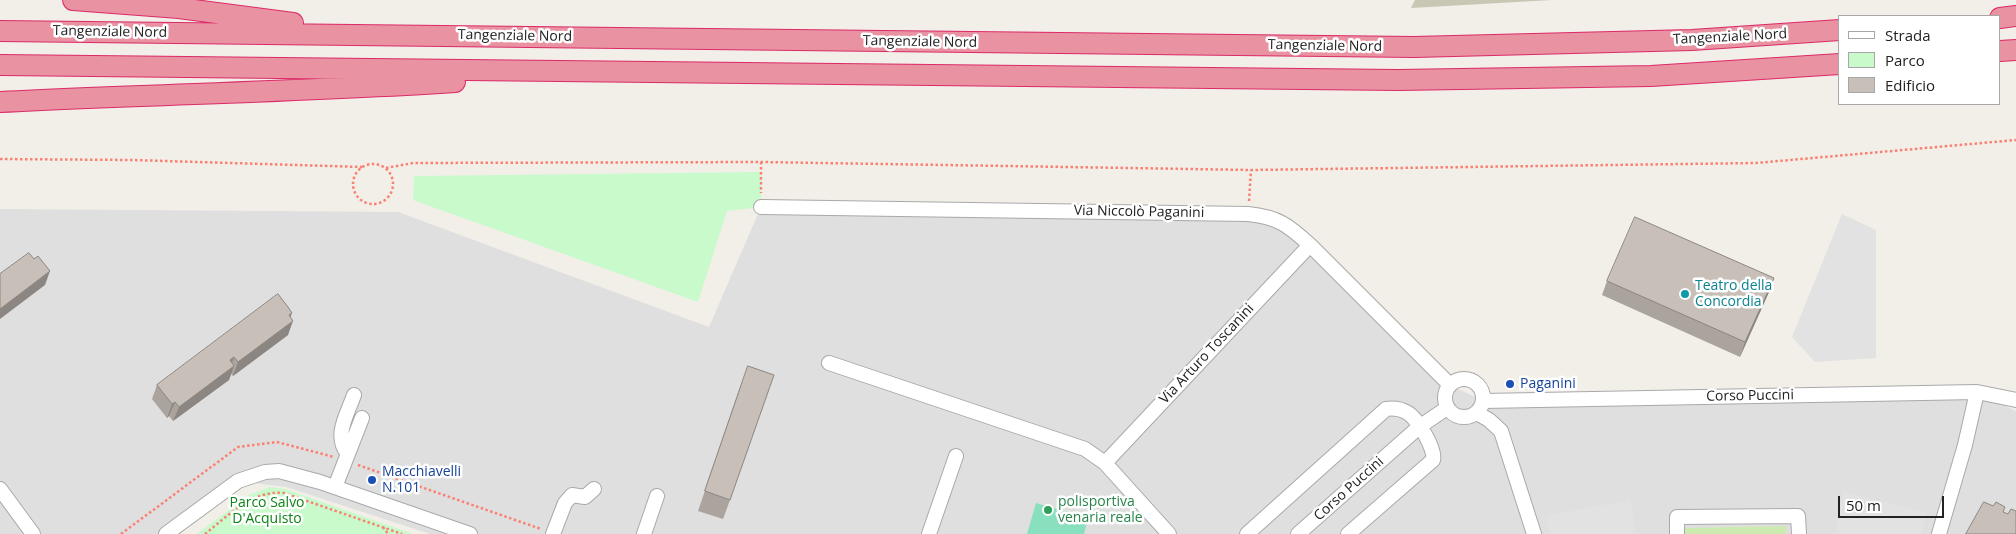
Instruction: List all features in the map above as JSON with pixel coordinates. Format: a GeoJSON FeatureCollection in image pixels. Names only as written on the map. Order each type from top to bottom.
{"type":"FeatureCollection","features":[{"type":"Feature","properties":{"kind":"highway"},"geometry":{"type":"LineString","coordinates":[[73,0],[179,8],[381,35]]}},
{"type":"Feature","properties":{"kind":"highway"},"geometry":{"type":"LineString","coordinates":[[2001,18],[2016,16]]}},
{"type":"Feature","properties":{"kind":"highway","name":"Tangenziale Nord"},"geometry":{"type":"LineString","coordinates":[[0,31],[1414,46],[1692,40],[1838,30]]}},
{"type":"Feature","properties":{"kind":"highway"},"geometry":{"type":"LineString","coordinates":[[2001,51],[2016,50]]}},
{"type":"Feature","properties":{"kind":"highway"},"geometry":{"type":"LineString","coordinates":[[0,65],[1398,80],[1651,76],[1838,64]]}},
{"type":"Feature","properties":{"kind":"highway"},"geometry":{"type":"LineString","coordinates":[[0,102],[142,94],[380,87],[611,72]]}},
{"type":"Feature","properties":{"kind":"street","name":"Via Niccolò Paganini"},"geometry":{"type":"LineString","coordinates":[[761,207],[1248,214],[1268,216],[1288,225],[1310,245],[1450,385]]}},
{"type":"Feature","properties":{"kind":"street","name":"Via Arturo Toscanini"},"geometry":{"type":"LineString","coordinates":[[1105,463],[1310,245]]}},
{"type":"Feature","properties":{"kind":"street"},"geometry":{"type":"LineString","coordinates":[[829,363],[1085,449],[1105,463],[1169,534]]}},
{"type":"Feature","properties":{"kind":"street"},"geometry":{"type":"LineString","coordinates":[[1480,407],[1463,418],[1456,416],[1447,408],[1444,400],[1445,392],[1450,385],[1464,379],[1472,381],[1482,392],[1480,407],[1501,431],[1534,534]]}},
{"type":"Feature","properties":{"kind":"street"},"geometry":{"type":"LineString","coordinates":[[1938,534],[1965,445],[1977,392]]}},
{"type":"Feature","properties":{"kind":"street","name":"Corso Puccini"},"geometry":{"type":"LineString","coordinates":[[1480,407],[1977,392],[1995,394],[2016,400]]}},
{"type":"Feature","properties":{"kind":"street"},"geometry":{"type":"LineString","coordinates":[[348,454],[341,446],[340,437],[354,395]]}},
{"type":"Feature","properties":{"kind":"street"},"geometry":{"type":"LineString","coordinates":[[1247,534],[1386,409],[1396,408],[1408,412],[1433,450],[1433,460],[1348,534]]}},
{"type":"Feature","properties":{"kind":"street","name":"Corso Puccini"},"geometry":{"type":"LineString","coordinates":[[1298,534],[1419,427],[1447,408]]}},
{"type":"Feature","properties":{"kind":"street"},"geometry":{"type":"LineString","coordinates":[[335,487],[362,418]]}},
{"type":"Feature","properties":{"kind":"street"},"geometry":{"type":"LineString","coordinates":[[929,534],[956,456]]}},
{"type":"Feature","properties":{"kind":"street"},"geometry":{"type":"LineString","coordinates":[[166,534],[238,481],[251,475],[279,471],[335,487],[470,534]]}},
{"type":"Feature","properties":{"kind":"street"},"geometry":{"type":"LineString","coordinates":[[0,489],[33,534]]}},
{"type":"Feature","properties":{"kind":"street"},"geometry":{"type":"LineString","coordinates":[[553,534],[565,503],[572,495],[585,497],[594,489]]}},
{"type":"Feature","properties":{"kind":"street"},"geometry":{"type":"LineString","coordinates":[[644,534],[657,496]]}},
{"type":"Feature","properties":{"kind":"street"},"geometry":{"type":"LineString","coordinates":[[1677,534],[1677,517],[1798,516],[1798,534]]}},
{"type":"Feature","properties":{"kind":"path"},"geometry":{"type":"LineString","coordinates":[[0,159],[132,160],[362,167],[374,164],[386,168],[413,163],[761,162],[1251,170],[1756,163],[2016,140]]}},
{"type":"Feature","properties":{"kind":"path"},"geometry":{"type":"LineString","coordinates":[[761,162],[761,207]]}},
{"type":"Feature","properties":{"kind":"path"},"geometry":{"type":"LineString","coordinates":[[362,167],[353,178],[354,194],[364,203],[382,204],[391,195],[394,183],[386,168]]}},
{"type":"Feature","properties":{"kind":"path"},"geometry":{"type":"LineString","coordinates":[[1248,214],[1251,170]]}},
{"type":"Feature","properties":{"kind":"path"},"geometry":{"type":"LineString","coordinates":[[205,534],[251,499],[270,492],[284,493],[402,534]]}},
{"type":"Feature","properties":{"kind":"path"},"geometry":{"type":"LineString","coordinates":[[383,527],[388,534]]}},
{"type":"Feature","properties":{"kind":"shaded area"},"geometry":{"type":"Polygon","coordinates":[[[1415,0],[1552,0],[1411,8],[1415,0]]]}},
{"type":"Feature","properties":{"kind":"shaded area"},"geometry":{"type":"Polygon","coordinates":[[[761,207],[1248,214],[1310,245],[1450,385],[1483,401],[1977,392],[2016,411],[2016,534],[430,534],[286,487],[238,481],[167,534],[0,534],[0,209],[398,212],[709,327],[761,207]]]}},
{"type":"Feature","properties":{"kind":"shaded area"},"geometry":{"type":"Polygon","coordinates":[[[1842,214],[1876,230],[1876,358],[1815,362],[1792,337],[1842,214]]]}},
{"type":"Feature","properties":{"kind":"shaded area"},"geometry":{"type":"Polygon","coordinates":[[[1843,492],[1927,512],[1921,534],[1835,534],[1843,492]]]}},
{"type":"Feature","properties":{"kind":"shaded area"},"geometry":{"type":"Polygon","coordinates":[[[1630,500],[1636,534],[1550,534],[1545,516],[1630,500]]]}},
{"type":"Feature","properties":{"kind":"green space"},"geometry":{"type":"Polygon","coordinates":[[[761,172],[761,207],[727,211],[698,302],[413,200],[414,176],[761,172]]]}},
{"type":"Feature","properties":{"kind":"green space","name":"Parco Salvo D'Acquisto"},"geometry":{"type":"Polygon","coordinates":[[[270,487],[285,489],[413,534],[197,534],[249,495],[270,487]]]}},
{"type":"Feature","properties":{"kind":"green space","name":"polisportiva venaria reale"},"geometry":{"type":"Polygon","coordinates":[[[1036,503],[1088,518],[1084,534],[1027,534],[1036,503]]]}},
{"type":"Feature","properties":{"kind":"green space"},"geometry":{"type":"Polygon","coordinates":[[[1786,526],[1786,534],[1685,534],[1685,528],[1786,526]]]}},
{"type":"Feature","properties":{"kind":"building","name":"Teatro della Concordia"},"geometry":{"type":"Polygon","coordinates":[[[1635,217],[1774,278],[1745,342],[1607,281],[1635,217]]]}},
{"type":"Feature","properties":{"kind":"building"},"geometry":{"type":"Polygon","coordinates":[[[29,253],[34,259],[38,256],[50,271],[0,309],[0,274],[29,253]]]}},
{"type":"Feature","properties":{"kind":"building"},"geometry":{"type":"Polygon","coordinates":[[[278,294],[292,313],[289,315],[293,321],[238,362],[234,357],[230,360],[234,366],[179,407],[175,402],[172,404],[157,385],[278,294]]]}},
{"type":"Feature","properties":{"kind":"building"},"geometry":{"type":"Polygon","coordinates":[[[748,366],[774,375],[730,500],[705,491],[748,366]]]}},
{"type":"Feature","properties":{"kind":"building"},"geometry":{"type":"Polygon","coordinates":[[[1984,502],[1993,506],[1996,502],[2005,507],[2003,512],[2008,514],[2011,509],[2016,511],[2016,534],[1966,534],[1984,502]]]}},
{"type":"Feature","properties":{"kind":"place","name":"Teatro della Concordia"},"geometry":{"type":"Point","coordinates":[1685,294]}},
{"type":"Feature","properties":{"kind":"place","name":"Paganini"},"geometry":{"type":"Point","coordinates":[1510,384]}},
{"type":"Feature","properties":{"kind":"place","name":"Macchiavelli N.101"},"geometry":{"type":"Point","coordinates":[372,480]}},
{"type":"Feature","properties":{"kind":"place","name":"polisportiva venaria reale"},"geometry":{"type":"Point","coordinates":[1048,510]}}]}
